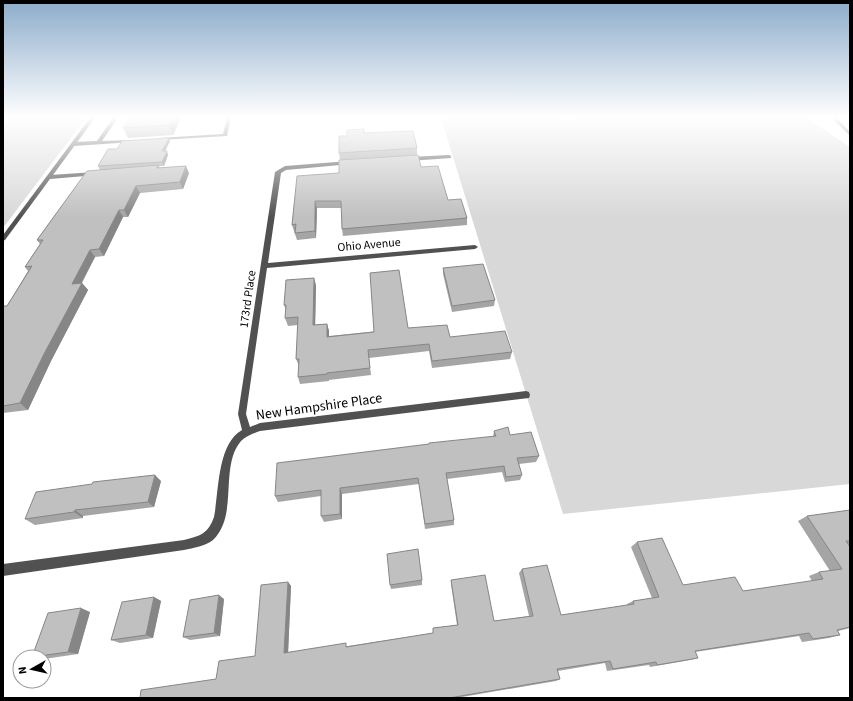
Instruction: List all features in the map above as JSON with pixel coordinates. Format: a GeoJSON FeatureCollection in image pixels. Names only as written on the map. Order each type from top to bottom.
{"type":"FeatureCollection","features":[{"type":"Feature","properties":{"kind":"street"},"geometry":{"type":"LineString","coordinates":[[3,239],[69,151]]}},
{"type":"Feature","properties":{"kind":"street"},"geometry":{"type":"LineString","coordinates":[[402,160],[449,157]]}},
{"type":"Feature","properties":{"kind":"street","name":"173rd Place"},"geometry":{"type":"LineString","coordinates":[[247,432],[242,414],[276,176],[280,170],[291,167],[354,163]]}},
{"type":"Feature","properties":{"kind":"street"},"geometry":{"type":"LineString","coordinates":[[50,177],[102,173]]}},
{"type":"Feature","properties":{"kind":"street","name":"Ohio Avenue"},"geometry":{"type":"LineString","coordinates":[[264,266],[475,247]]}},
{"type":"Feature","properties":{"kind":"street","name":"New Hampshire Place"},"geometry":{"type":"LineString","coordinates":[[3,570],[184,545],[208,536],[213,530],[220,510],[228,460],[232,447],[238,438],[247,432],[260,427],[526,395]]}},
{"type":"Feature","properties":{"kind":"shaded area"},"geometry":{"type":"Polygon","coordinates":[[[3,151],[61,151],[3,228],[3,151]]]}},
{"type":"Feature","properties":{"kind":"shaded area"},"geometry":{"type":"Polygon","coordinates":[[[451,151],[850,151],[850,484],[563,514],[451,151]]]}},
{"type":"Feature","properties":{"kind":"building"},"geometry":{"type":"Polygon","coordinates":[[[107,151],[167,151],[162,162],[98,166],[107,151]]]}},
{"type":"Feature","properties":{"kind":"building"},"geometry":{"type":"Polygon","coordinates":[[[339,151],[375,151],[339,153],[339,151]]]}},
{"type":"Feature","properties":{"kind":"building"},"geometry":{"type":"Polygon","coordinates":[[[418,155],[421,167],[438,166],[448,200],[461,199],[467,218],[342,229],[341,201],[315,201],[315,231],[295,233],[296,224],[292,225],[297,176],[339,173],[339,160],[418,155]]]}},
{"type":"Feature","properties":{"kind":"building"},"geometry":{"type":"Polygon","coordinates":[[[158,165],[157,168],[186,166],[180,182],[136,186],[124,210],[119,210],[99,249],[90,250],[72,284],[82,283],[20,403],[3,406],[3,306],[7,306],[32,266],[25,267],[43,240],[37,240],[87,171],[158,165]]]}},
{"type":"Feature","properties":{"kind":"building"},"geometry":{"type":"Polygon","coordinates":[[[483,264],[495,300],[452,306],[443,268],[483,264]]]}},
{"type":"Feature","properties":{"kind":"building"},"geometry":{"type":"Polygon","coordinates":[[[399,270],[408,328],[447,325],[450,337],[505,331],[512,352],[432,361],[429,344],[368,350],[370,368],[298,377],[299,359],[296,359],[298,317],[285,318],[286,305],[284,305],[286,280],[314,278],[313,325],[327,324],[327,337],[374,332],[370,273],[399,270]]]}},
{"type":"Feature","properties":{"kind":"building"},"geometry":{"type":"Polygon","coordinates":[[[508,427],[510,435],[531,432],[539,456],[517,458],[522,475],[506,477],[504,466],[446,473],[454,520],[425,524],[418,478],[340,488],[340,514],[321,516],[321,490],[275,496],[277,463],[429,443],[496,436],[494,431],[508,427]]]}},
{"type":"Feature","properties":{"kind":"building"},"geometry":{"type":"Polygon","coordinates":[[[155,475],[148,502],[75,510],[74,512],[25,519],[36,492],[92,484],[93,482],[155,475]]]}},
{"type":"Feature","properties":{"kind":"building"},"geometry":{"type":"Polygon","coordinates":[[[850,510],[850,541],[846,541],[850,547],[850,627],[837,630],[840,635],[813,639],[809,633],[695,651],[698,658],[657,665],[656,662],[613,669],[610,661],[557,669],[560,679],[449,698],[140,698],[141,690],[216,679],[219,661],[255,656],[261,585],[288,582],[284,653],[346,643],[346,647],[433,633],[433,628],[458,625],[451,580],[485,575],[494,621],[533,616],[522,569],[547,565],[561,615],[634,604],[633,601],[659,597],[637,542],[662,538],[683,585],[735,577],[743,591],[823,579],[819,572],[842,569],[807,516],[850,510]]]}},
{"type":"Feature","properties":{"kind":"building"},"geometry":{"type":"Polygon","coordinates":[[[418,549],[422,580],[390,585],[387,554],[418,549]]]}},
{"type":"Feature","properties":{"kind":"building"},"geometry":{"type":"Polygon","coordinates":[[[219,595],[214,633],[183,637],[190,600],[219,595]]]}},
{"type":"Feature","properties":{"kind":"building"},"geometry":{"type":"Polygon","coordinates":[[[154,597],[146,635],[111,640],[122,602],[154,597]]]}},
{"type":"Feature","properties":{"kind":"building"},"geometry":{"type":"Polygon","coordinates":[[[81,608],[68,652],[52,654],[52,649],[35,649],[48,613],[81,608]]]}}]}
